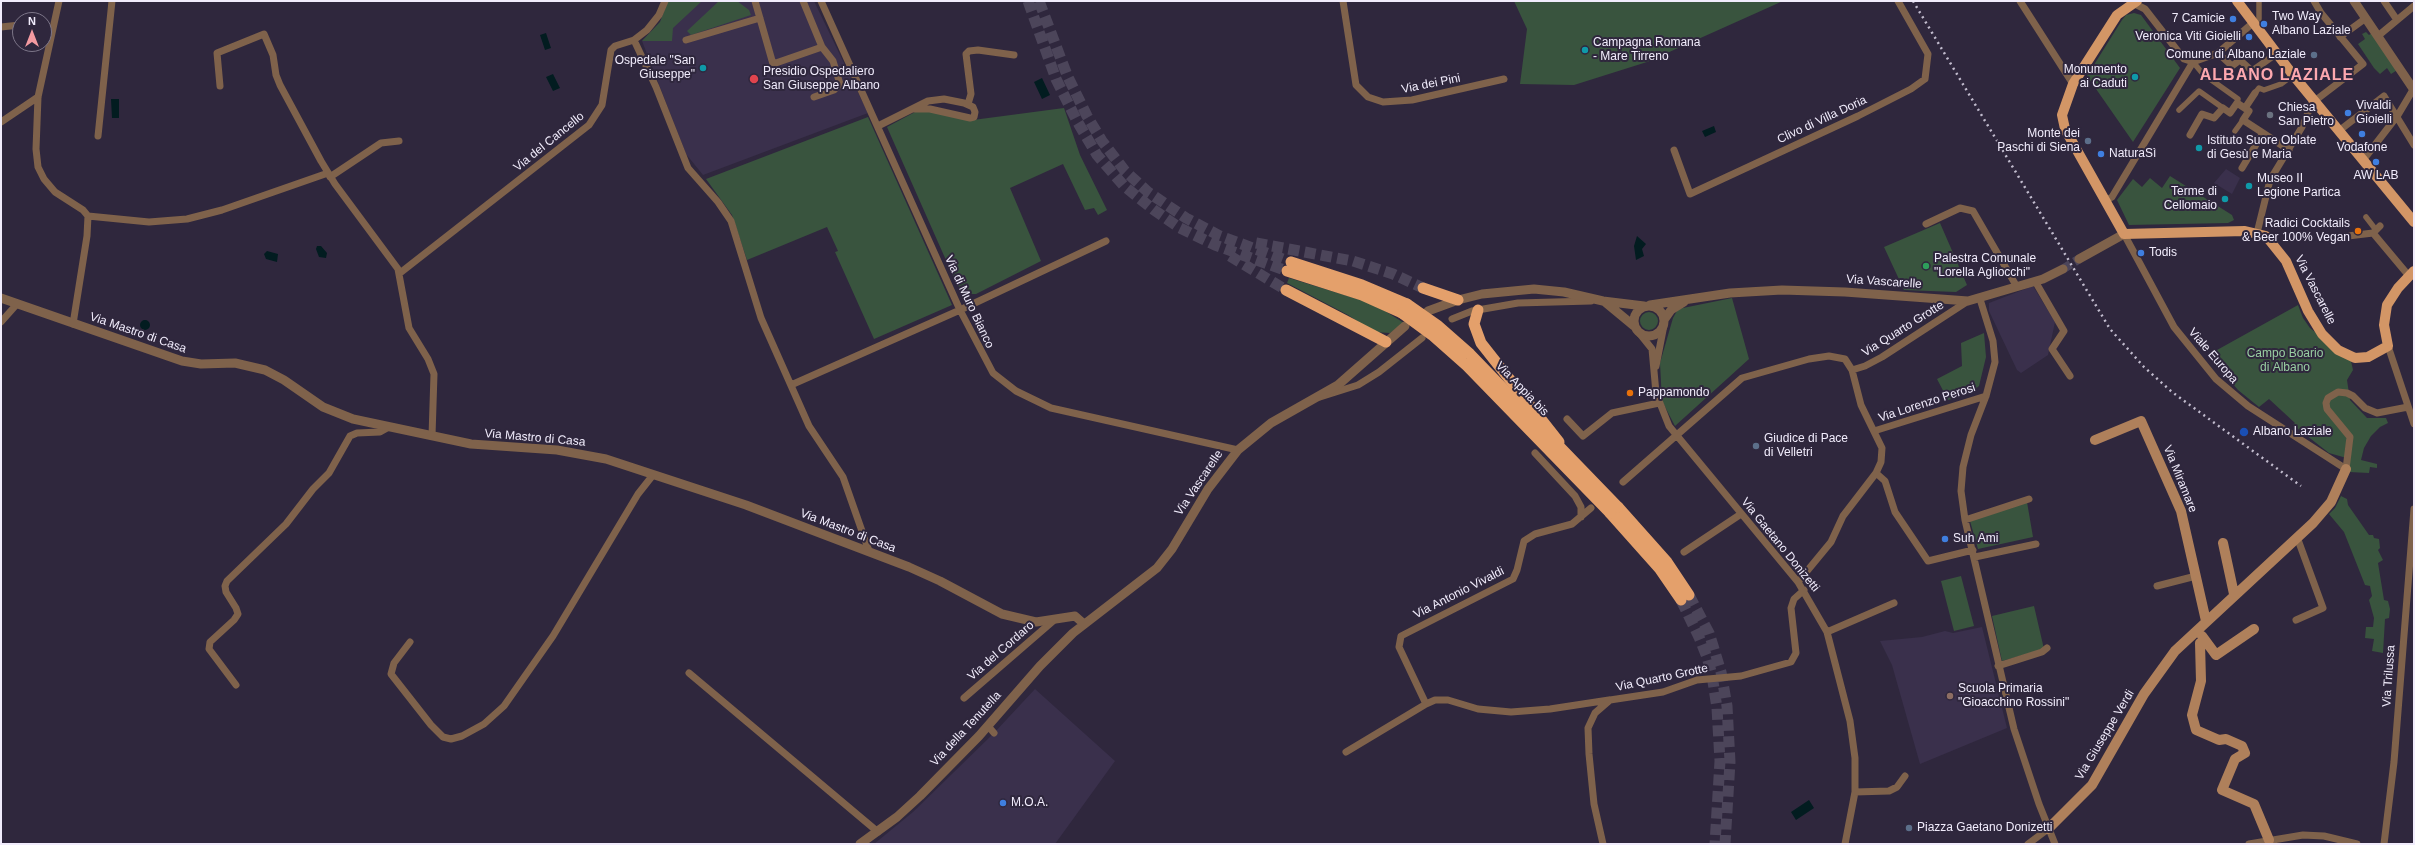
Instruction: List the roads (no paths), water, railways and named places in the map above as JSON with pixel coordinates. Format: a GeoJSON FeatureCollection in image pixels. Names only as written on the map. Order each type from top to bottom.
{"type":"FeatureCollection","features":[{"type":"Feature","properties":{"kind":"highway","name":"Via Appia bis"},"geometry":{"type":"LineString","coordinates":[[1289,267],[1362,295],[1405,309],[1437,325],[1470,354],[1572,460],[1614,510],[1659,568],[1685,597]]}},
{"type":"Feature","properties":{"kind":"highway"},"geometry":{"type":"LineString","coordinates":[[1423,288],[1458,300]]}},
{"type":"Feature","properties":{"kind":"highway"},"geometry":{"type":"LineString","coordinates":[[1286,290],[1386,342]]}},
{"type":"Feature","properties":{"kind":"highway","name":"Via Appia bis"},"geometry":{"type":"LineString","coordinates":[[1405,309],[1467,366],[1614,510]]}},
{"type":"Feature","properties":{"kind":"highway"},"geometry":{"type":"LineString","coordinates":[[1478,310],[1475,320],[1476,334],[1481,343],[1541,416],[1572,460]]}},
{"type":"Feature","properties":{"kind":"main road"},"geometry":{"type":"LineString","coordinates":[[2237,1],[2256,20],[2276,54],[2364,159],[2414,222]]}},
{"type":"Feature","properties":{"kind":"main road"},"geometry":{"type":"LineString","coordinates":[[2136,3],[2117,15],[2073,84],[2062,115],[2065,129],[2124,234],[2212,231],[2257,232]]}},
{"type":"Feature","properties":{"kind":"main road","name":"Via Vascarelle"},"geometry":{"type":"LineString","coordinates":[[2257,232],[2266,236],[2286,261],[2314,323],[2334,347],[2346,355],[2360,358],[2372,355],[2388,346]]}},
{"type":"Feature","properties":{"kind":"main road"},"geometry":{"type":"LineString","coordinates":[[2388,346],[2384,330],[2387,308],[2395,293],[2411,274]]}},
{"type":"Feature","properties":{"kind":"main road","name":"Via Miramare"},"geometry":{"type":"LineString","coordinates":[[2095,440],[2141,421],[2181,511],[2206,621]]}},
{"type":"Feature","properties":{"kind":"main road","name":"Via Giuseppe Verdi"},"geometry":{"type":"LineString","coordinates":[[2048,829],[2092,785],[2144,694],[2175,651],[2199,637],[2206,621],[2297,537],[2331,502],[2346,469]]}},
{"type":"Feature","properties":{"kind":"main road"},"geometry":{"type":"LineString","coordinates":[[2223,542],[2234,594]]}},
{"type":"Feature","properties":{"kind":"main road"},"geometry":{"type":"LineString","coordinates":[[2199,637],[2216,655],[2254,629]]}},
{"type":"Feature","properties":{"kind":"main road"},"geometry":{"type":"LineString","coordinates":[[2199,637],[2202,681],[2192,716],[2196,730],[2219,740],[2226,739],[2242,746],[2245,753],[2235,759],[2222,790],[2254,804],[2269,840]]}},
{"type":"Feature","properties":{"kind":"street"},"geometry":{"type":"LineString","coordinates":[[52,30],[59,1]]}},
{"type":"Feature","properties":{"kind":"street"},"geometry":{"type":"LineString","coordinates":[[98,136],[112,1]]}},
{"type":"Feature","properties":{"kind":"street","name":"Via del Cancello"},"geometry":{"type":"LineString","coordinates":[[400,273],[589,125],[602,105],[611,50],[615,46],[634,40],[654,23],[665,1]]}},
{"type":"Feature","properties":{"kind":"street"},"geometry":{"type":"LineString","coordinates":[[755,1],[774,64],[822,47]]}},
{"type":"Feature","properties":{"kind":"street"},"geometry":{"type":"LineString","coordinates":[[803,1],[822,47],[833,61],[840,82],[837,88],[814,97]]}},
{"type":"Feature","properties":{"kind":"street","name":"Via di Muro Bianco"},"geometry":{"type":"LineString","coordinates":[[822,1],[960,310],[993,373],[1007,386],[1031,399],[1058,409],[1238,450]]}},
{"type":"Feature","properties":{"kind":"street","name":"Via dei Pini"},"geometry":{"type":"LineString","coordinates":[[1343,1],[1356,85],[1368,97],[1383,102],[1412,100],[1504,79]]}},
{"type":"Feature","properties":{"kind":"street","name":"Clivo di Villa Doria"},"geometry":{"type":"LineString","coordinates":[[1674,150],[1690,194],[1858,116],[1911,89],[1925,79],[1928,54],[1898,1]]}},
{"type":"Feature","properties":{"kind":"street"},"geometry":{"type":"LineString","coordinates":[[2020,1],[2073,84]]}},
{"type":"Feature","properties":{"kind":"street"},"geometry":{"type":"LineString","coordinates":[[2136,3],[2145,9],[2184,60],[2193,62],[2218,53],[2256,20],[2259,1]]}},
{"type":"Feature","properties":{"kind":"street"},"geometry":{"type":"LineString","coordinates":[[2257,232],[2270,180],[2302,127],[2307,112],[2316,102],[2364,64],[2340,37],[2321,13],[2314,1]]}},
{"type":"Feature","properties":{"kind":"street"},"geometry":{"type":"LineString","coordinates":[[2354,1],[2414,89],[2398,115],[2364,159]]}},
{"type":"Feature","properties":{"kind":"street"},"geometry":{"type":"LineString","coordinates":[[2384,1],[2397,20]]}},
{"type":"Feature","properties":{"kind":"street"},"geometry":{"type":"LineString","coordinates":[[2378,36],[2414,6]]}},
{"type":"Feature","properties":{"kind":"street"},"geometry":{"type":"LineString","coordinates":[[686,40],[760,18]]}},
{"type":"Feature","properties":{"kind":"street"},"geometry":{"type":"LineString","coordinates":[[2340,37],[2366,18]]}},
{"type":"Feature","properties":{"kind":"street"},"geometry":{"type":"LineString","coordinates":[[1,27],[12,26]]}},
{"type":"Feature","properties":{"kind":"street"},"geometry":{"type":"LineString","coordinates":[[220,86],[217,53],[264,34],[273,55],[276,75],[280,85],[329,175],[389,255],[400,273],[409,328],[428,359],[434,374],[432,436]]}},
{"type":"Feature","properties":{"kind":"street"},"geometry":{"type":"LineString","coordinates":[[634,40],[656,87],[688,168],[718,202],[731,221],[756,306],[810,426],[844,477],[869,551]]}},
{"type":"Feature","properties":{"kind":"street"},"geometry":{"type":"LineString","coordinates":[[968,104],[970,94],[966,54],[968,51],[978,50],[1014,55]]}},
{"type":"Feature","properties":{"kind":"street"},"geometry":{"type":"LineString","coordinates":[[47,52],[38,97],[36,149],[40,174],[55,192],[83,210],[88,216],[88,236],[74,324]]}},
{"type":"Feature","properties":{"kind":"street"},"geometry":{"type":"LineString","coordinates":[[2218,53],[2232,66],[2240,60],[2252,71],[2276,54]]}},
{"type":"Feature","properties":{"kind":"street"},"geometry":{"type":"LineString","coordinates":[[2179,110],[2199,91],[2230,113],[2237,103],[2238,99],[2203,74],[2193,62]]}},
{"type":"Feature","properties":{"kind":"street"},"geometry":{"type":"LineString","coordinates":[[2105,201],[2112,197],[2193,62]]}},
{"type":"Feature","properties":{"kind":"street"},"geometry":{"type":"LineString","coordinates":[[2245,108],[2259,88],[2264,90],[2281,84],[2293,75]]}},
{"type":"Feature","properties":{"kind":"street"},"geometry":{"type":"LineString","coordinates":[[2340,130],[2384,96],[2398,115],[2414,145]]}},
{"type":"Feature","properties":{"kind":"street"},"geometry":{"type":"LineString","coordinates":[[1,122],[38,97]]}},
{"type":"Feature","properties":{"kind":"street"},"geometry":{"type":"LineString","coordinates":[[878,126],[928,101],[944,99],[968,104],[973,107],[975,112],[974,117],[970,118],[930,109],[913,109]]}},
{"type":"Feature","properties":{"kind":"street"},"geometry":{"type":"LineString","coordinates":[[2236,131],[2249,111],[2237,103]]}},
{"type":"Feature","properties":{"kind":"street"},"geometry":{"type":"LineString","coordinates":[[2190,134],[2202,114],[2214,118],[2223,108]]}},
{"type":"Feature","properties":{"kind":"street"},"geometry":{"type":"LineString","coordinates":[[2243,120],[2289,150]]}},
{"type":"Feature","properties":{"kind":"street"},"geometry":{"type":"LineString","coordinates":[[2242,168],[2263,133]]}},
{"type":"Feature","properties":{"kind":"street"},"geometry":{"type":"LineString","coordinates":[[88,216],[144,221],[187,219],[222,210],[329,175],[381,143],[400,141]]}},
{"type":"Feature","properties":{"kind":"street"},"geometry":{"type":"LineString","coordinates":[[1926,224],[1960,208],[1973,211],[2017,288]]}},
{"type":"Feature","properties":{"kind":"street"},"geometry":{"type":"LineString","coordinates":[[2366,217],[2411,274]]}},
{"type":"Feature","properties":{"kind":"street"},"geometry":{"type":"LineString","coordinates":[[2348,236],[2376,230]]}},
{"type":"Feature","properties":{"kind":"street"},"geometry":{"type":"LineString","coordinates":[[2079,259],[2124,234]]}},
{"type":"Feature","properties":{"kind":"street","name":"Viale Europa"},"geometry":{"type":"LineString","coordinates":[[2124,234],[2174,327],[2216,379],[2248,406],[2346,469]]}},
{"type":"Feature","properties":{"kind":"street"},"geometry":{"type":"LineString","coordinates":[[791,385],[960,310],[1106,241]]}},
{"type":"Feature","properties":{"kind":"street","name":"Via Vascarelle"},"geometry":{"type":"LineString","coordinates":[[1428,311],[1458,300],[1498,292],[1534,289],[1564,292],[1604,301],[1647,306],[1740,292],[1793,290],[1968,301],[1980,299],[2036,282],[2063,269]]}},
{"type":"Feature","properties":{"kind":"street"},"geometry":{"type":"LineString","coordinates":[[2036,282],[2064,331],[2052,350],[2070,376]]}},
{"type":"Feature","properties":{"kind":"street","name":"Via Mastro di Casa"},"geometry":{"type":"LineString","coordinates":[[1,298],[182,361],[201,364],[238,363],[265,370],[284,380],[329,410],[353,419],[478,445],[572,452],[606,459],[746,505],[869,551],[935,578],[1002,614],[1028,621],[1053,621],[1075,616],[1084,624]]}},
{"type":"Feature","properties":{"kind":"street","name":"Via Vascarelle"},"geometry":{"type":"LineString","coordinates":[[1664,323],[1673,308],[1697,298]]}},
{"type":"Feature","properties":{"kind":"street"},"geometry":{"type":"LineString","coordinates":[[1980,299],[1995,353],[1993,372],[1986,396],[1971,435],[1963,467],[1960,491],[1965,520],[1974,553],[1998,666],[2014,729],[2048,829],[2055,844]]}},
{"type":"Feature","properties":{"kind":"street"},"geometry":{"type":"LineString","coordinates":[[1452,319],[1478,310],[1536,301],[1604,301]]}},
{"type":"Feature","properties":{"kind":"street","name":"Via Vascarelle"},"geometry":{"type":"LineString","coordinates":[[1604,301],[1634,326]]}},
{"type":"Feature","properties":{"kind":"street","name":"Via Quarto Grotte"},"geometry":{"type":"LineString","coordinates":[[1798,582],[1827,548],[1843,516],[1876,473],[1881,462],[1882,451],[1859,401],[1852,370],[1865,366],[1882,357],[1968,301]]}},
{"type":"Feature","properties":{"kind":"street"},"geometry":{"type":"LineString","coordinates":[[1,322],[18,304]]}},
{"type":"Feature","properties":{"kind":"street"},"geometry":{"type":"LineString","coordinates":[[1647,306],[1658,308],[1664,323],[1654,335],[1640,334],[1634,326],[1633,321],[1636,312],[1647,306]]}},
{"type":"Feature","properties":{"kind":"street","name":"Via Gaetano Donizetti"},"geometry":{"type":"LineString","coordinates":[[1655,372],[1664,323]]}},
{"type":"Feature","properties":{"kind":"street","name":"Via Vascarelle"},"geometry":{"type":"LineString","coordinates":[[1084,624],[1157,568],[1172,549],[1208,489],[1238,450],[1270,423],[1318,398],[1338,385],[1405,326]]}},
{"type":"Feature","properties":{"kind":"street","name":"Via Gaetano Donizetti"},"geometry":{"type":"LineString","coordinates":[[1640,334],[1651,346],[1659,403],[1666,421],[1676,436],[1798,582],[1828,632],[1850,721],[1855,758],[1855,792],[1845,844]]}},
{"type":"Feature","properties":{"kind":"street"},"geometry":{"type":"LineString","coordinates":[[1318,398],[1345,391],[1363,382],[1422,338]]}},
{"type":"Feature","properties":{"kind":"street"},"geometry":{"type":"LineString","coordinates":[[2388,346],[2414,424]]}},
{"type":"Feature","properties":{"kind":"street"},"geometry":{"type":"LineString","coordinates":[[1623,482],[1733,384],[1746,376],[1799,361],[1829,356],[1845,359],[1852,370]]}},
{"type":"Feature","properties":{"kind":"street"},"geometry":{"type":"LineString","coordinates":[[2346,469],[2350,437],[2327,409],[2326,403],[2328,398],[2338,392],[2347,393],[2365,408],[2377,412],[2408,407]]}},
{"type":"Feature","properties":{"kind":"street","name":"Via Lorenzo Perosi"},"geometry":{"type":"LineString","coordinates":[[1874,431],[1986,396]]}},
{"type":"Feature","properties":{"kind":"street"},"geometry":{"type":"LineString","coordinates":[[1567,419],[1583,436],[1612,413],[1659,403]]}},
{"type":"Feature","properties":{"kind":"street"},"geometry":{"type":"LineString","coordinates":[[236,686],[209,649],[210,642],[234,620],[238,614],[226,592],[225,586],[227,581],[286,524],[313,489],[329,473],[350,436],[357,433],[380,432],[389,427]]}},
{"type":"Feature","properties":{"kind":"street"},"geometry":{"type":"LineString","coordinates":[[1535,453],[1575,496],[1581,507],[1581,516]]}},
{"type":"Feature","properties":{"kind":"street"},"geometry":{"type":"LineString","coordinates":[[1876,473],[1885,481],[1896,512],[1928,561],[2036,544]]}},
{"type":"Feature","properties":{"kind":"street"},"geometry":{"type":"LineString","coordinates":[[410,642],[394,663],[391,674],[430,725],[443,737],[451,739],[462,736],[484,724],[504,706],[553,636],[638,494],[653,474]]}},
{"type":"Feature","properties":{"kind":"street"},"geometry":{"type":"LineString","coordinates":[[1965,520],[2029,499]]}},
{"type":"Feature","properties":{"kind":"street","name":"Via Antonio Vivaldi"},"geometry":{"type":"LineString","coordinates":[[1426,704],[1399,647],[1401,636],[1513,579],[1517,570],[1524,541],[1538,533],[1569,526],[1591,508]]}},
{"type":"Feature","properties":{"kind":"street","name":"Via Trilussa"},"geometry":{"type":"LineString","coordinates":[[2384,844],[2394,762],[2414,509]]}},
{"type":"Feature","properties":{"kind":"street"},"geometry":{"type":"LineString","coordinates":[[1684,552],[1741,514]]}},
{"type":"Feature","properties":{"kind":"street"},"geometry":{"type":"LineString","coordinates":[[2296,620],[2323,608],[2297,537]]}},
{"type":"Feature","properties":{"kind":"street"},"geometry":{"type":"LineString","coordinates":[[2157,586],[2196,576]]}},
{"type":"Feature","properties":{"kind":"street","name":"Via Quarto Grotte"},"geometry":{"type":"LineString","coordinates":[[1603,844],[1592,793],[1588,728],[1595,713],[1610,700],[1663,692],[1697,680],[1741,676],[1791,662],[1796,654],[1791,608],[1794,599],[1804,590]]}},
{"type":"Feature","properties":{"kind":"street"},"geometry":{"type":"LineString","coordinates":[[1828,632],[1894,603]]}},
{"type":"Feature","properties":{"kind":"street","name":"Via del Cordaro"},"geometry":{"type":"LineString","coordinates":[[964,698],[1053,621]]}},
{"type":"Feature","properties":{"kind":"street","name":"Via della Tenutella"},"geometry":{"type":"LineString","coordinates":[[860,844],[878,832],[920,796],[991,730],[1040,666],[1084,624]]}},
{"type":"Feature","properties":{"kind":"street"},"geometry":{"type":"LineString","coordinates":[[1998,666],[2042,652],[2047,648]]}},
{"type":"Feature","properties":{"kind":"street"},"geometry":{"type":"LineString","coordinates":[[688,673],[878,832]]}},
{"type":"Feature","properties":{"kind":"street"},"geometry":{"type":"LineString","coordinates":[[1346,752],[1426,704],[1442,700],[1478,709],[1517,712],[1610,700]]}},
{"type":"Feature","properties":{"kind":"street"},"geometry":{"type":"LineString","coordinates":[[1855,792],[1889,790],[1897,787],[1905,776]]}},
{"type":"Feature","properties":{"kind":"street","name":"Via Giuseppe Verdi"},"geometry":{"type":"LineString","coordinates":[[2028,844],[2048,829]]}},
{"type":"Feature","properties":{"kind":"street"},"geometry":{"type":"LineString","coordinates":[[2249,844],[2269,840],[2314,835],[2357,844]]}},
{"type":"Feature","properties":{"kind":"tunnel"},"geometry":{"type":"LineString","coordinates":[[1028,1],[1056,79],[1077,121],[1097,155],[1124,186],[1180,228],[1215,245],[1287,271]]}},
{"type":"Feature","properties":{"kind":"tunnel"},"geometry":{"type":"LineString","coordinates":[[1039,1],[1067,75],[1087,116],[1102,141],[1125,171],[1148,192],[1186,218],[1220,236],[1291,262]]}},
{"type":"Feature","properties":{"kind":"tunnel"},"geometry":{"type":"LineString","coordinates":[[1256,243],[1353,261],[1393,274],[1423,288]]}},
{"type":"Feature","properties":{"kind":"tunnel"},"geometry":{"type":"LineString","coordinates":[[1230,256],[1286,290]]}},
{"type":"Feature","properties":{"kind":"tunnel"},"geometry":{"type":"LineString","coordinates":[[2063,269],[2079,259]]}},
{"type":"Feature","properties":{"kind":"tunnel"},"geometry":{"type":"LineString","coordinates":[[1689,595],[1709,633],[1721,672],[1727,706],[1730,762],[1725,844]]}},
{"type":"Feature","properties":{"kind":"tunnel"},"geometry":{"type":"LineString","coordinates":[[1681,600],[1707,657],[1712,675],[1717,708],[1720,761],[1715,844]]}},
{"type":"Feature","properties":{"kind":"railway"},"geometry":{"type":"LineString","coordinates":[[1913,1],[2110,329],[2144,367],[2172,392],[2301,486]]}},
{"type":"Feature","properties":{"kind":"place","name":"7 Camicie"},"geometry":{"type":"Point","coordinates":[2233,19]}},
{"type":"Feature","properties":{"kind":"place","name":"Two Way Albano Laziale"},"geometry":{"type":"Point","coordinates":[2264,24]}},
{"type":"Feature","properties":{"kind":"place","name":"Veronica Viti Gioielli"},"geometry":{"type":"Point","coordinates":[2249,37]}},
{"type":"Feature","properties":{"kind":"place","name":"Campagna Romana - Mare Tirreno"},"geometry":{"type":"Point","coordinates":[1585,50]}},
{"type":"Feature","properties":{"kind":"place","name":"Comune di Albano Laziale"},"geometry":{"type":"Point","coordinates":[2314,55]}},
{"type":"Feature","properties":{"kind":"place","name":"Ospedale \"San Giuseppe\""},"geometry":{"type":"Point","coordinates":[703,68]}},
{"type":"Feature","properties":{"kind":"place","name":"Monumento ai Caduti"},"geometry":{"type":"Point","coordinates":[2135,77]}},
{"type":"Feature","properties":{"kind":"place","name":"Presidio Ospedaliero San Giuseppe Albano"},"geometry":{"type":"Point","coordinates":[754,79]}},
{"type":"Feature","properties":{"kind":"place","name":"Vivaldi Gioielli"},"geometry":{"type":"Point","coordinates":[2348,113]}},
{"type":"Feature","properties":{"kind":"place","name":"Chiesa San Pietro"},"geometry":{"type":"Point","coordinates":[2270,115]}},
{"type":"Feature","properties":{"kind":"place","name":"Vodafone"},"geometry":{"type":"Point","coordinates":[2362,134]}},
{"type":"Feature","properties":{"kind":"place","name":"Monte dei Paschi di Siena"},"geometry":{"type":"Point","coordinates":[2088,141]}},
{"type":"Feature","properties":{"kind":"place","name":"Istituto Suore Oblate di Gesù e Maria"},"geometry":{"type":"Point","coordinates":[2199,148]}},
{"type":"Feature","properties":{"kind":"place","name":"NaturaSì"},"geometry":{"type":"Point","coordinates":[2101,154]}},
{"type":"Feature","properties":{"kind":"place","name":"AW LAB"},"geometry":{"type":"Point","coordinates":[2376,162]}},
{"type":"Feature","properties":{"kind":"place","name":"Museo II Legione Partica"},"geometry":{"type":"Point","coordinates":[2249,186]}},
{"type":"Feature","properties":{"kind":"place","name":"Terme di Cellomaio"},"geometry":{"type":"Point","coordinates":[2225,199]}},
{"type":"Feature","properties":{"kind":"place","name":"Radici Cocktails & Beer 100% Vegan"},"geometry":{"type":"Point","coordinates":[2358,231]}},
{"type":"Feature","properties":{"kind":"place","name":"Todis"},"geometry":{"type":"Point","coordinates":[2141,253]}},
{"type":"Feature","properties":{"kind":"place","name":"Palestra Comunale \"Lorella Agliocchi\""},"geometry":{"type":"Point","coordinates":[1926,266]}},
{"type":"Feature","properties":{"kind":"place","name":"Pappamondo"},"geometry":{"type":"Point","coordinates":[1630,393]}},
{"type":"Feature","properties":{"kind":"place","name":"Albano Laziale"},"geometry":{"type":"Point","coordinates":[2244,432]}},
{"type":"Feature","properties":{"kind":"place","name":"Giudice di Pace di Velletri"},"geometry":{"type":"Point","coordinates":[1756,446]}},
{"type":"Feature","properties":{"kind":"place","name":"Suh Ami"},"geometry":{"type":"Point","coordinates":[1945,539]}},
{"type":"Feature","properties":{"kind":"place","name":"Scuola Primaria \"Gioacchino Rossini\""},"geometry":{"type":"Point","coordinates":[1950,696]}},
{"type":"Feature","properties":{"kind":"place","name":"M.O.A."},"geometry":{"type":"Point","coordinates":[1003,803]}},
{"type":"Feature","properties":{"kind":"place","name":"Piazza Gaetano Donizetti"},"geometry":{"type":"Point","coordinates":[1909,828]}},
{"type":"Feature","properties":{"kind":"district","name":"ALBANO LAZIALE"},"geometry":{"type":"Point","coordinates":[2277,76]}},
{"type":"Feature","properties":{"kind":"park label","name":"Campo Boario di Albano"},"geometry":{"type":"Point","coordinates":[2285,361]}}]}
